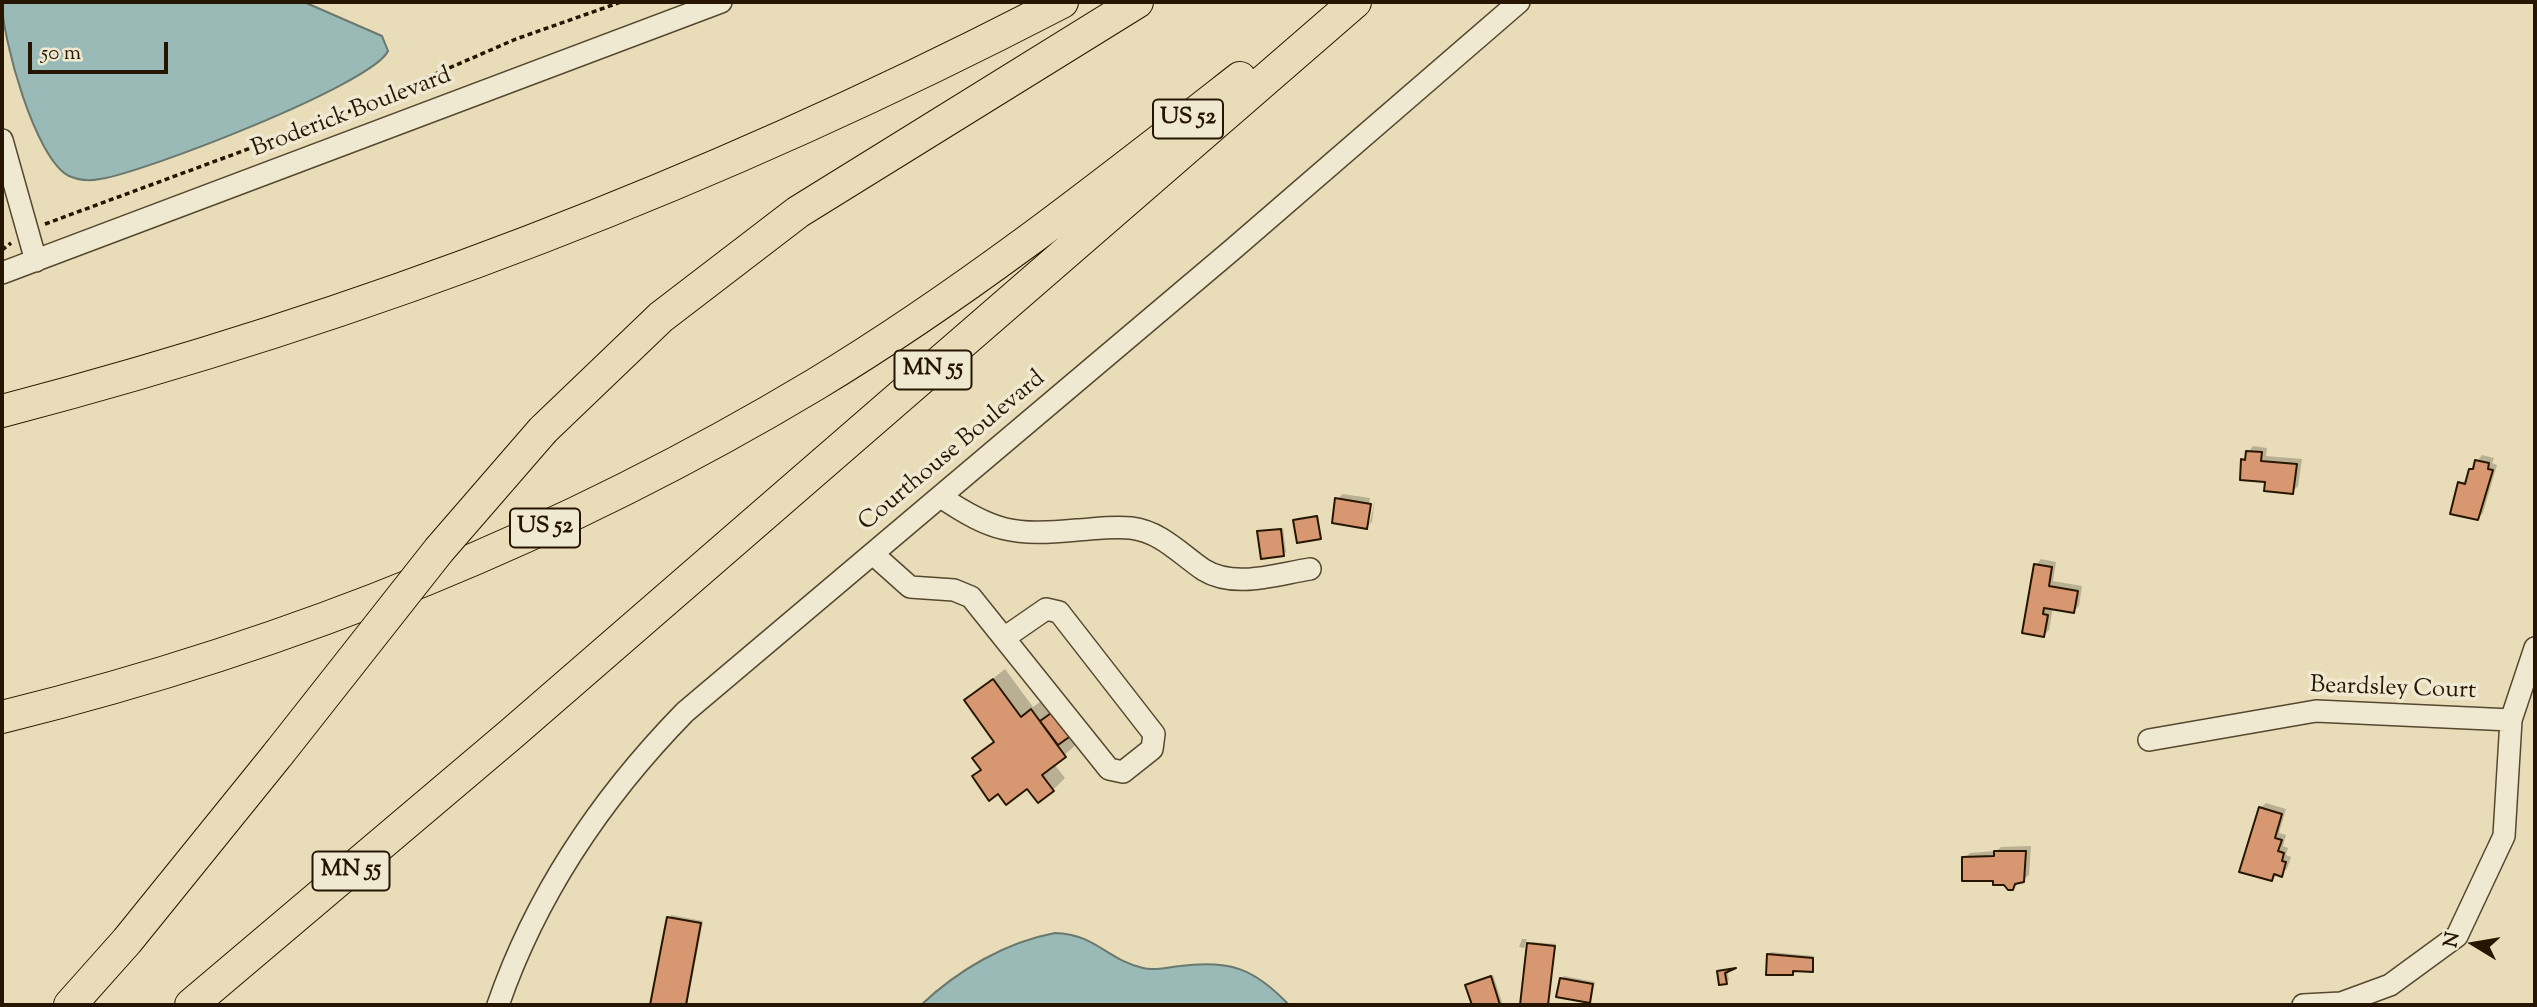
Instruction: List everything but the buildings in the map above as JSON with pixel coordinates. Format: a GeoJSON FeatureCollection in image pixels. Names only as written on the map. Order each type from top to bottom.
{"type":"FeatureCollection","features":[{"type":"Feature","properties":{"kind":"highway"},"geometry":{"type":"LineString","coordinates":[[2,411],[153,370],[320,317],[540,238],[806,128],[1062,2]]}},
{"type":"Feature","properties":{"kind":"highway"},"geometry":{"type":"LineString","coordinates":[[70,1005],[173,886],[439,550],[543,430],[661,317],[798,212],[1137,2]]}},
{"type":"Feature","properties":{"kind":"highway","name":"US 52"},"geometry":{"type":"LineString","coordinates":[[2,717],[225,654],[365,606],[587,508],[735,430],[876,345],[1038,234],[1337,2]]}},
{"type":"Feature","properties":{"kind":"highway","name":"MN 55"},"geometry":{"type":"LineString","coordinates":[[191,1005],[510,735],[1355,2]]}},
{"type":"Feature","properties":{"kind":"street","name":"Broderick Boulevard"},"geometry":{"type":"LineString","coordinates":[[2,274],[722,2]]}},
{"type":"Feature","properties":{"kind":"street","name":"Courthouse Boulevard"},"geometry":{"type":"LineString","coordinates":[[498,1005],[536,912],[576,844],[621,780],[685,712],[941,497],[1519,2]]}},
{"type":"Feature","properties":{"kind":"street"},"geometry":{"type":"LineString","coordinates":[[2,140],[36,261]]}},
{"type":"Feature","properties":{"kind":"street"},"geometry":{"type":"LineString","coordinates":[[941,497],[978,523],[1002,530],[1052,533],[1129,528],[1147,531],[1167,541],[1205,570],[1233,579],[1310,569]]}},
{"type":"Feature","properties":{"kind":"street"},"geometry":{"type":"LineString","coordinates":[[873,554],[910,587],[954,590],[971,597],[1109,769],[1123,772],[1152,749],[1154,734],[1059,612],[1046,609],[1004,638]]}},
{"type":"Feature","properties":{"kind":"street"},"geometry":{"type":"LineString","coordinates":[[2303,1005],[2341,1003],[2389,985],[2458,936],[2504,836],[2511,720],[2535,648]]}},
{"type":"Feature","properties":{"kind":"street","name":"Beardsley Court"},"geometry":{"type":"LineString","coordinates":[[2149,740],[2316,711],[2511,720]]}},
{"type":"Feature","properties":{"kind":"path"},"geometry":{"type":"LineString","coordinates":[[2,250],[27,231],[343,114],[516,39],[621,2]]}},
{"type":"Feature","properties":{"kind":"water"},"geometry":{"type":"Polygon","coordinates":[[[2,2],[304,2],[382,36],[388,51],[373,66],[343,84],[254,125],[206,145],[124,173],[84,180],[69,176],[56,165],[44,147],[14,68],[2,2]]]}},
{"type":"Feature","properties":{"kind":"water"},"geometry":{"type":"Polygon","coordinates":[[[1055,933],[1081,938],[1143,968],[1213,964],[1240,969],[1264,982],[1289,1005],[921,1005],[951,980],[984,959],[1019,943],[1055,933]]]}}]}
